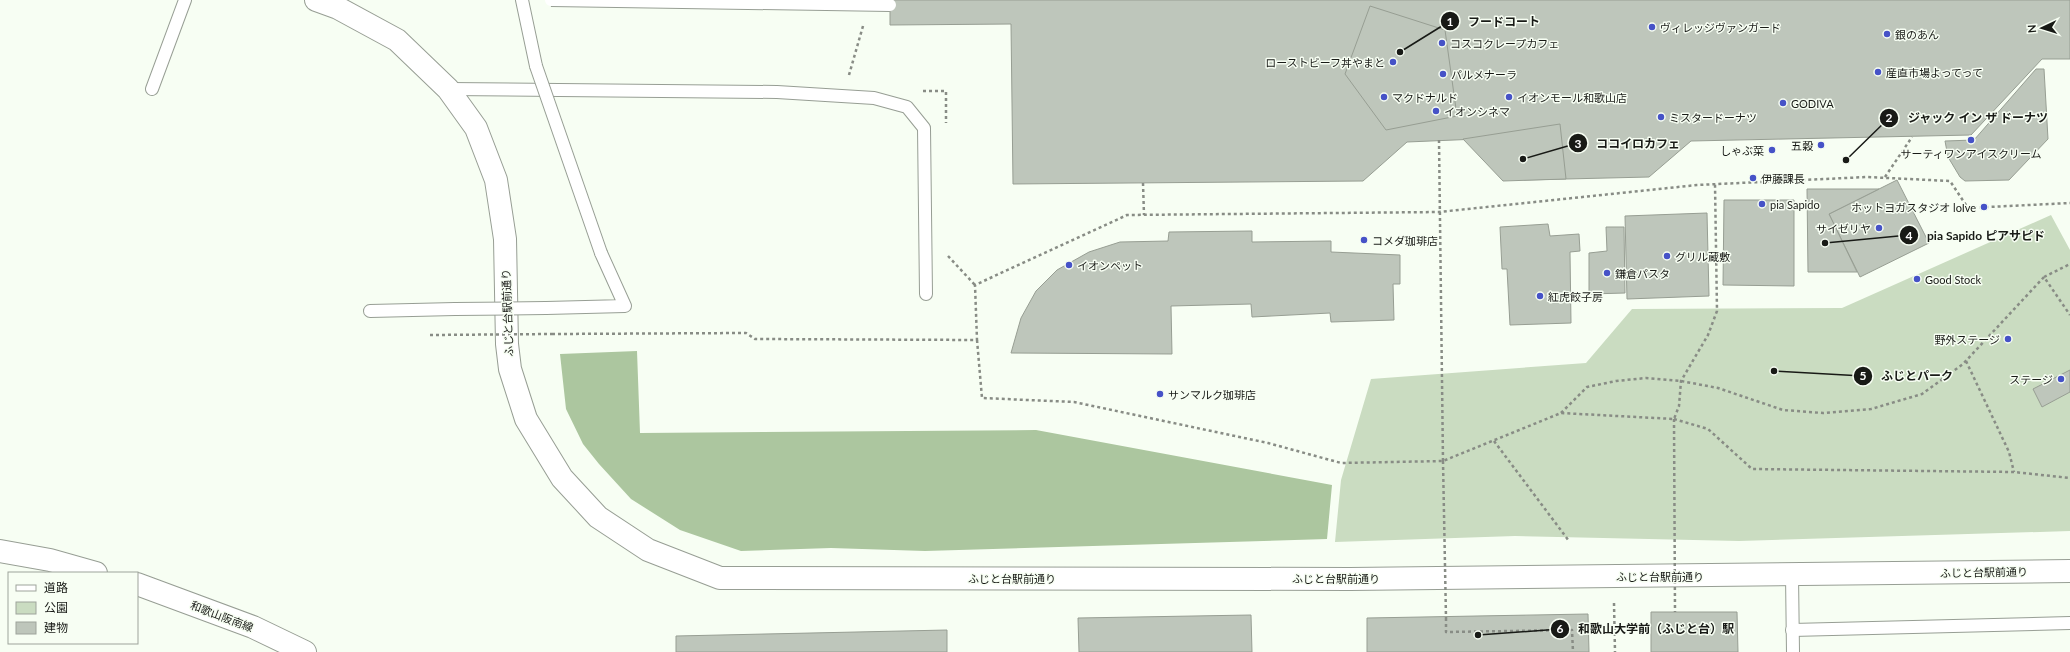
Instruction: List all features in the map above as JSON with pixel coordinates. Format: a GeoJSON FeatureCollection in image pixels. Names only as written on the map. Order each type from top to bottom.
{"type":"FeatureCollection","features":[{"type":"Feature","properties":{"kind":"street","name":"ふじと台駅前通り"},"geometry":{"type":"LineString","coordinates":[[316,0],[338,8],[397,40],[448,89],[476,128],[496,180],[505,239],[507,344],[510,369],[526,419],[562,478],[598,517],[648,550],[720,578],[1350,579],[2070,571]]}},
{"type":"Feature","properties":{"kind":"street"},"geometry":{"type":"LineString","coordinates":[[0,551],[50,560],[92,572]]}},
{"type":"Feature","properties":{"kind":"street","name":"和歌山阪南線"},"geometry":{"type":"LineString","coordinates":[[138,584],[253,627],[305,652]]}},
{"type":"Feature","properties":{"kind":"lane"},"geometry":{"type":"LineString","coordinates":[[152,89],[185,0]]}},
{"type":"Feature","properties":{"kind":"lane"},"geometry":{"type":"LineString","coordinates":[[370,311],[625,306],[601,253],[536,66],[522,0]]}},
{"type":"Feature","properties":{"kind":"lane"},"geometry":{"type":"LineString","coordinates":[[551,0],[890,5]]}},
{"type":"Feature","properties":{"kind":"lane"},"geometry":{"type":"LineString","coordinates":[[448,89],[777,92],[874,98],[907,107],[924,128],[926,294]]}},
{"type":"Feature","properties":{"kind":"lane"},"geometry":{"type":"LineString","coordinates":[[1792,575],[1793,652]]}},
{"type":"Feature","properties":{"kind":"lane"},"geometry":{"type":"LineString","coordinates":[[1792,630],[2070,623]]}},
{"type":"Feature","properties":{"kind":"path"},"geometry":{"type":"LineString","coordinates":[[847,81],[864,23]]}},
{"type":"Feature","properties":{"kind":"path"},"geometry":{"type":"LineString","coordinates":[[1884,178],[1912,137]]}},
{"type":"Feature","properties":{"kind":"path"},"geometry":{"type":"LineString","coordinates":[[1438,140],[1446,632],[1572,630],[1573,652]]}},
{"type":"Feature","properties":{"kind":"path"},"geometry":{"type":"LineString","coordinates":[[2070,203],[1968,208],[1950,180],[1867,177],[1715,184],[1439,212],[1126,215],[975,285],[977,340],[982,398],[1074,402],[1268,443],[1341,463],[1443,461],[1561,413],[1587,387],[1616,381],[1646,378],[1681,381],[1718,388],[1783,410],[1823,414],[1870,409],[1922,394],[1966,360],[2044,277],[2070,264]]}},
{"type":"Feature","properties":{"kind":"path"},"geometry":{"type":"LineString","coordinates":[[1142,183],[1144,215]]}},
{"type":"Feature","properties":{"kind":"path"},"geometry":{"type":"LineString","coordinates":[[1675,612],[1674,419],[1679,406],[1681,381],[1708,335],[1717,311],[1715,184]]}},
{"type":"Feature","properties":{"kind":"path"},"geometry":{"type":"LineString","coordinates":[[2044,277],[2070,315]]}},
{"type":"Feature","properties":{"kind":"path"},"geometry":{"type":"LineString","coordinates":[[430,335],[746,333],[755,339],[977,340]]}},
{"type":"Feature","properties":{"kind":"path"},"geometry":{"type":"LineString","coordinates":[[1966,360],[2009,452],[2014,472]]}},
{"type":"Feature","properties":{"kind":"path"},"geometry":{"type":"LineString","coordinates":[[1561,413],[1674,419],[1708,429],[1752,469],[2014,472],[2070,478]]}},
{"type":"Feature","properties":{"kind":"path"},"geometry":{"type":"LineString","coordinates":[[1494,441],[1570,541]]}},
{"type":"Feature","properties":{"kind":"path"},"geometry":{"type":"LineString","coordinates":[[1614,598],[1615,652]]}},
{"type":"Feature","properties":{"kind":"green space"},"geometry":{"type":"Polygon","coordinates":[[[2051,215],[2070,250],[2070,531],[1739,541],[1515,536],[1335,542],[1341,480],[1371,379],[1586,363],[1632,309],[1842,308],[2051,215]]]}},
{"type":"Feature","properties":{"kind":"green space"},"geometry":{"type":"Polygon","coordinates":[[[637,351],[640,433],[1036,430],[1332,485],[1327,539],[925,551],[831,548],[741,551],[680,530],[631,499],[583,444],[566,409],[560,354],[637,351]]]}},
{"type":"Feature","properties":{"kind":"building","name":"イオンモール和歌山店"},"geometry":{"type":"Polygon","coordinates":[[[890,0],[2070,0],[2070,59],[2042,59],[1971,135],[1691,141],[1649,177],[1524,180],[1478,139],[1407,142],[1363,181],[1013,184],[1011,24],[890,25],[890,0]]]}},
{"type":"Feature","properties":{"kind":"building"},"geometry":{"type":"Polygon","coordinates":[[[1370,6],[1445,30],[1457,116],[1386,130],[1345,74],[1370,6]]]}},
{"type":"Feature","properties":{"kind":"building"},"geometry":{"type":"Polygon","coordinates":[[[2036,69],[2044,69],[2048,139],[2009,180],[1965,181],[1960,177],[1948,157],[1945,141],[1974,140],[2036,69]]]}},
{"type":"Feature","properties":{"kind":"building"},"geometry":{"type":"Polygon","coordinates":[[[1560,124],[1566,179],[1503,181],[1463,139],[1560,124]]]}},
{"type":"Feature","properties":{"kind":"building","name":"サイゼリヤ"},"geometry":{"type":"Polygon","coordinates":[[[1897,180],[1929,243],[1860,277],[1829,214],[1897,180]]]}},
{"type":"Feature","properties":{"kind":"building"},"geometry":{"type":"Polygon","coordinates":[[[1807,189],[1879,189],[1829,214],[1857,272],[1808,272],[1807,189]]]}},
{"type":"Feature","properties":{"kind":"building"},"geometry":{"type":"Polygon","coordinates":[[[1724,200],[1794,200],[1794,286],[1723,285],[1724,200]]]}},
{"type":"Feature","properties":{"kind":"building","name":"グリル蔵敷"},"geometry":{"type":"Polygon","coordinates":[[[1707,213],[1709,296],[1627,299],[1625,216],[1707,213]]]}},
{"type":"Feature","properties":{"kind":"building","name":"紅虎餃子房"},"geometry":{"type":"Polygon","coordinates":[[[1548,224],[1550,236],[1579,234],[1580,251],[1570,252],[1571,323],[1510,325],[1507,269],[1502,269],[1500,227],[1548,224]]]}},
{"type":"Feature","properties":{"kind":"building","name":"鎌倉パスタ"},"geometry":{"type":"Polygon","coordinates":[[[1606,227],[1624,227],[1625,293],[1589,294],[1589,253],[1607,251],[1606,227]]]}},
{"type":"Feature","properties":{"kind":"building"},"geometry":{"type":"Polygon","coordinates":[[[1252,231],[1252,242],[1331,241],[1331,252],[1400,255],[1400,284],[1393,284],[1394,320],[1331,322],[1330,313],[1252,317],[1251,304],[1171,306],[1172,354],[1011,353],[1021,318],[1036,291],[1057,270],[1089,252],[1120,242],[1168,241],[1169,232],[1252,231]]]}},
{"type":"Feature","properties":{"kind":"building","name":"ステージ"},"geometry":{"type":"Polygon","coordinates":[[[2070,370],[2070,392],[2042,407],[2033,389],[2070,370]]]}},
{"type":"Feature","properties":{"kind":"building"},"geometry":{"type":"Polygon","coordinates":[[[1651,612],[1737,612],[1738,652],[1651,652],[1651,612]]]}},
{"type":"Feature","properties":{"kind":"building"},"geometry":{"type":"Polygon","coordinates":[[[1588,614],[1589,652],[1367,652],[1367,618],[1588,614]]]}},
{"type":"Feature","properties":{"kind":"building"},"geometry":{"type":"Polygon","coordinates":[[[1251,615],[1252,652],[1079,652],[1078,618],[1251,615]]]}},
{"type":"Feature","properties":{"kind":"building"},"geometry":{"type":"Polygon","coordinates":[[[947,630],[947,652],[676,652],[676,636],[947,630]]]}},
{"type":"Feature","properties":{"kind":"place","name":"ヴィレッジヴァンガード"},"geometry":{"type":"Point","coordinates":[1652,27]}},
{"type":"Feature","properties":{"kind":"place","name":"銀のあん"},"geometry":{"type":"Point","coordinates":[1887,34]}},
{"type":"Feature","properties":{"kind":"place","name":"コスコクレープカフェ"},"geometry":{"type":"Point","coordinates":[1442,43]}},
{"type":"Feature","properties":{"kind":"place","name":"フードコート"},"geometry":{"type":"Point","coordinates":[1400,52]}},
{"type":"Feature","properties":{"kind":"place","name":"ローストビーフ丼やまと"},"geometry":{"type":"Point","coordinates":[1393,62]}},
{"type":"Feature","properties":{"kind":"place","name":"産直市場よってって"},"geometry":{"type":"Point","coordinates":[1878,72]}},
{"type":"Feature","properties":{"kind":"place","name":"パルメナーラ"},"geometry":{"type":"Point","coordinates":[1443,74]}},
{"type":"Feature","properties":{"kind":"place","name":"マクドナルド"},"geometry":{"type":"Point","coordinates":[1384,97]}},
{"type":"Feature","properties":{"kind":"place","name":"イオンモール和歌山店"},"geometry":{"type":"Point","coordinates":[1509,97]}},
{"type":"Feature","properties":{"kind":"place","name":"GODIVA"},"geometry":{"type":"Point","coordinates":[1783,103]}},
{"type":"Feature","properties":{"kind":"place","name":"イオンシネマ"},"geometry":{"type":"Point","coordinates":[1436,111]}},
{"type":"Feature","properties":{"kind":"place","name":"ミスタードーナツ"},"geometry":{"type":"Point","coordinates":[1661,117]}},
{"type":"Feature","properties":{"kind":"place","name":"サーティワンアイスクリーム"},"geometry":{"type":"Point","coordinates":[1971,140]}},
{"type":"Feature","properties":{"kind":"place","name":"五穀"},"geometry":{"type":"Point","coordinates":[1821,145]}},
{"type":"Feature","properties":{"kind":"place","name":"しゃぶ菜"},"geometry":{"type":"Point","coordinates":[1772,150]}},
{"type":"Feature","properties":{"kind":"place","name":"ココイロカフェ"},"geometry":{"type":"Point","coordinates":[1523,159]}},
{"type":"Feature","properties":{"kind":"place","name":"ジャック イン ザ ドーナツ"},"geometry":{"type":"Point","coordinates":[1846,160]}},
{"type":"Feature","properties":{"kind":"place","name":"伊藤課長"},"geometry":{"type":"Point","coordinates":[1753,178]}},
{"type":"Feature","properties":{"kind":"place","name":"pia Sapido"},"geometry":{"type":"Point","coordinates":[1762,204]}},
{"type":"Feature","properties":{"kind":"place","name":"ホットヨガスタジオ loIve"},"geometry":{"type":"Point","coordinates":[1984,207]}},
{"type":"Feature","properties":{"kind":"place","name":"サイゼリヤ"},"geometry":{"type":"Point","coordinates":[1879,228]}},
{"type":"Feature","properties":{"kind":"place","name":"コメダ珈琲店"},"geometry":{"type":"Point","coordinates":[1364,240]}},
{"type":"Feature","properties":{"kind":"place","name":"pia Sapido ピアサピド"},"geometry":{"type":"Point","coordinates":[1825,243]}},
{"type":"Feature","properties":{"kind":"place","name":"グリル蔵敷"},"geometry":{"type":"Point","coordinates":[1667,256]}},
{"type":"Feature","properties":{"kind":"place","name":"イオンペット"},"geometry":{"type":"Point","coordinates":[1069,265]}},
{"type":"Feature","properties":{"kind":"place","name":"鎌倉パスタ"},"geometry":{"type":"Point","coordinates":[1607,273]}},
{"type":"Feature","properties":{"kind":"place","name":"Good Stock"},"geometry":{"type":"Point","coordinates":[1917,279]}},
{"type":"Feature","properties":{"kind":"place","name":"紅虎餃子房"},"geometry":{"type":"Point","coordinates":[1540,296]}},
{"type":"Feature","properties":{"kind":"place","name":"野外ステージ"},"geometry":{"type":"Point","coordinates":[2008,339]}},
{"type":"Feature","properties":{"kind":"place","name":"ふじとパーク"},"geometry":{"type":"Point","coordinates":[1774,371]}},
{"type":"Feature","properties":{"kind":"place","name":"ステージ"},"geometry":{"type":"Point","coordinates":[2061,379]}},
{"type":"Feature","properties":{"kind":"place","name":"サンマルク珈琲店"},"geometry":{"type":"Point","coordinates":[1160,394]}},
{"type":"Feature","properties":{"kind":"place","name":"和歌山大学前（ふじと台）駅"},"geometry":{"type":"Point","coordinates":[1478,635]}}]}
